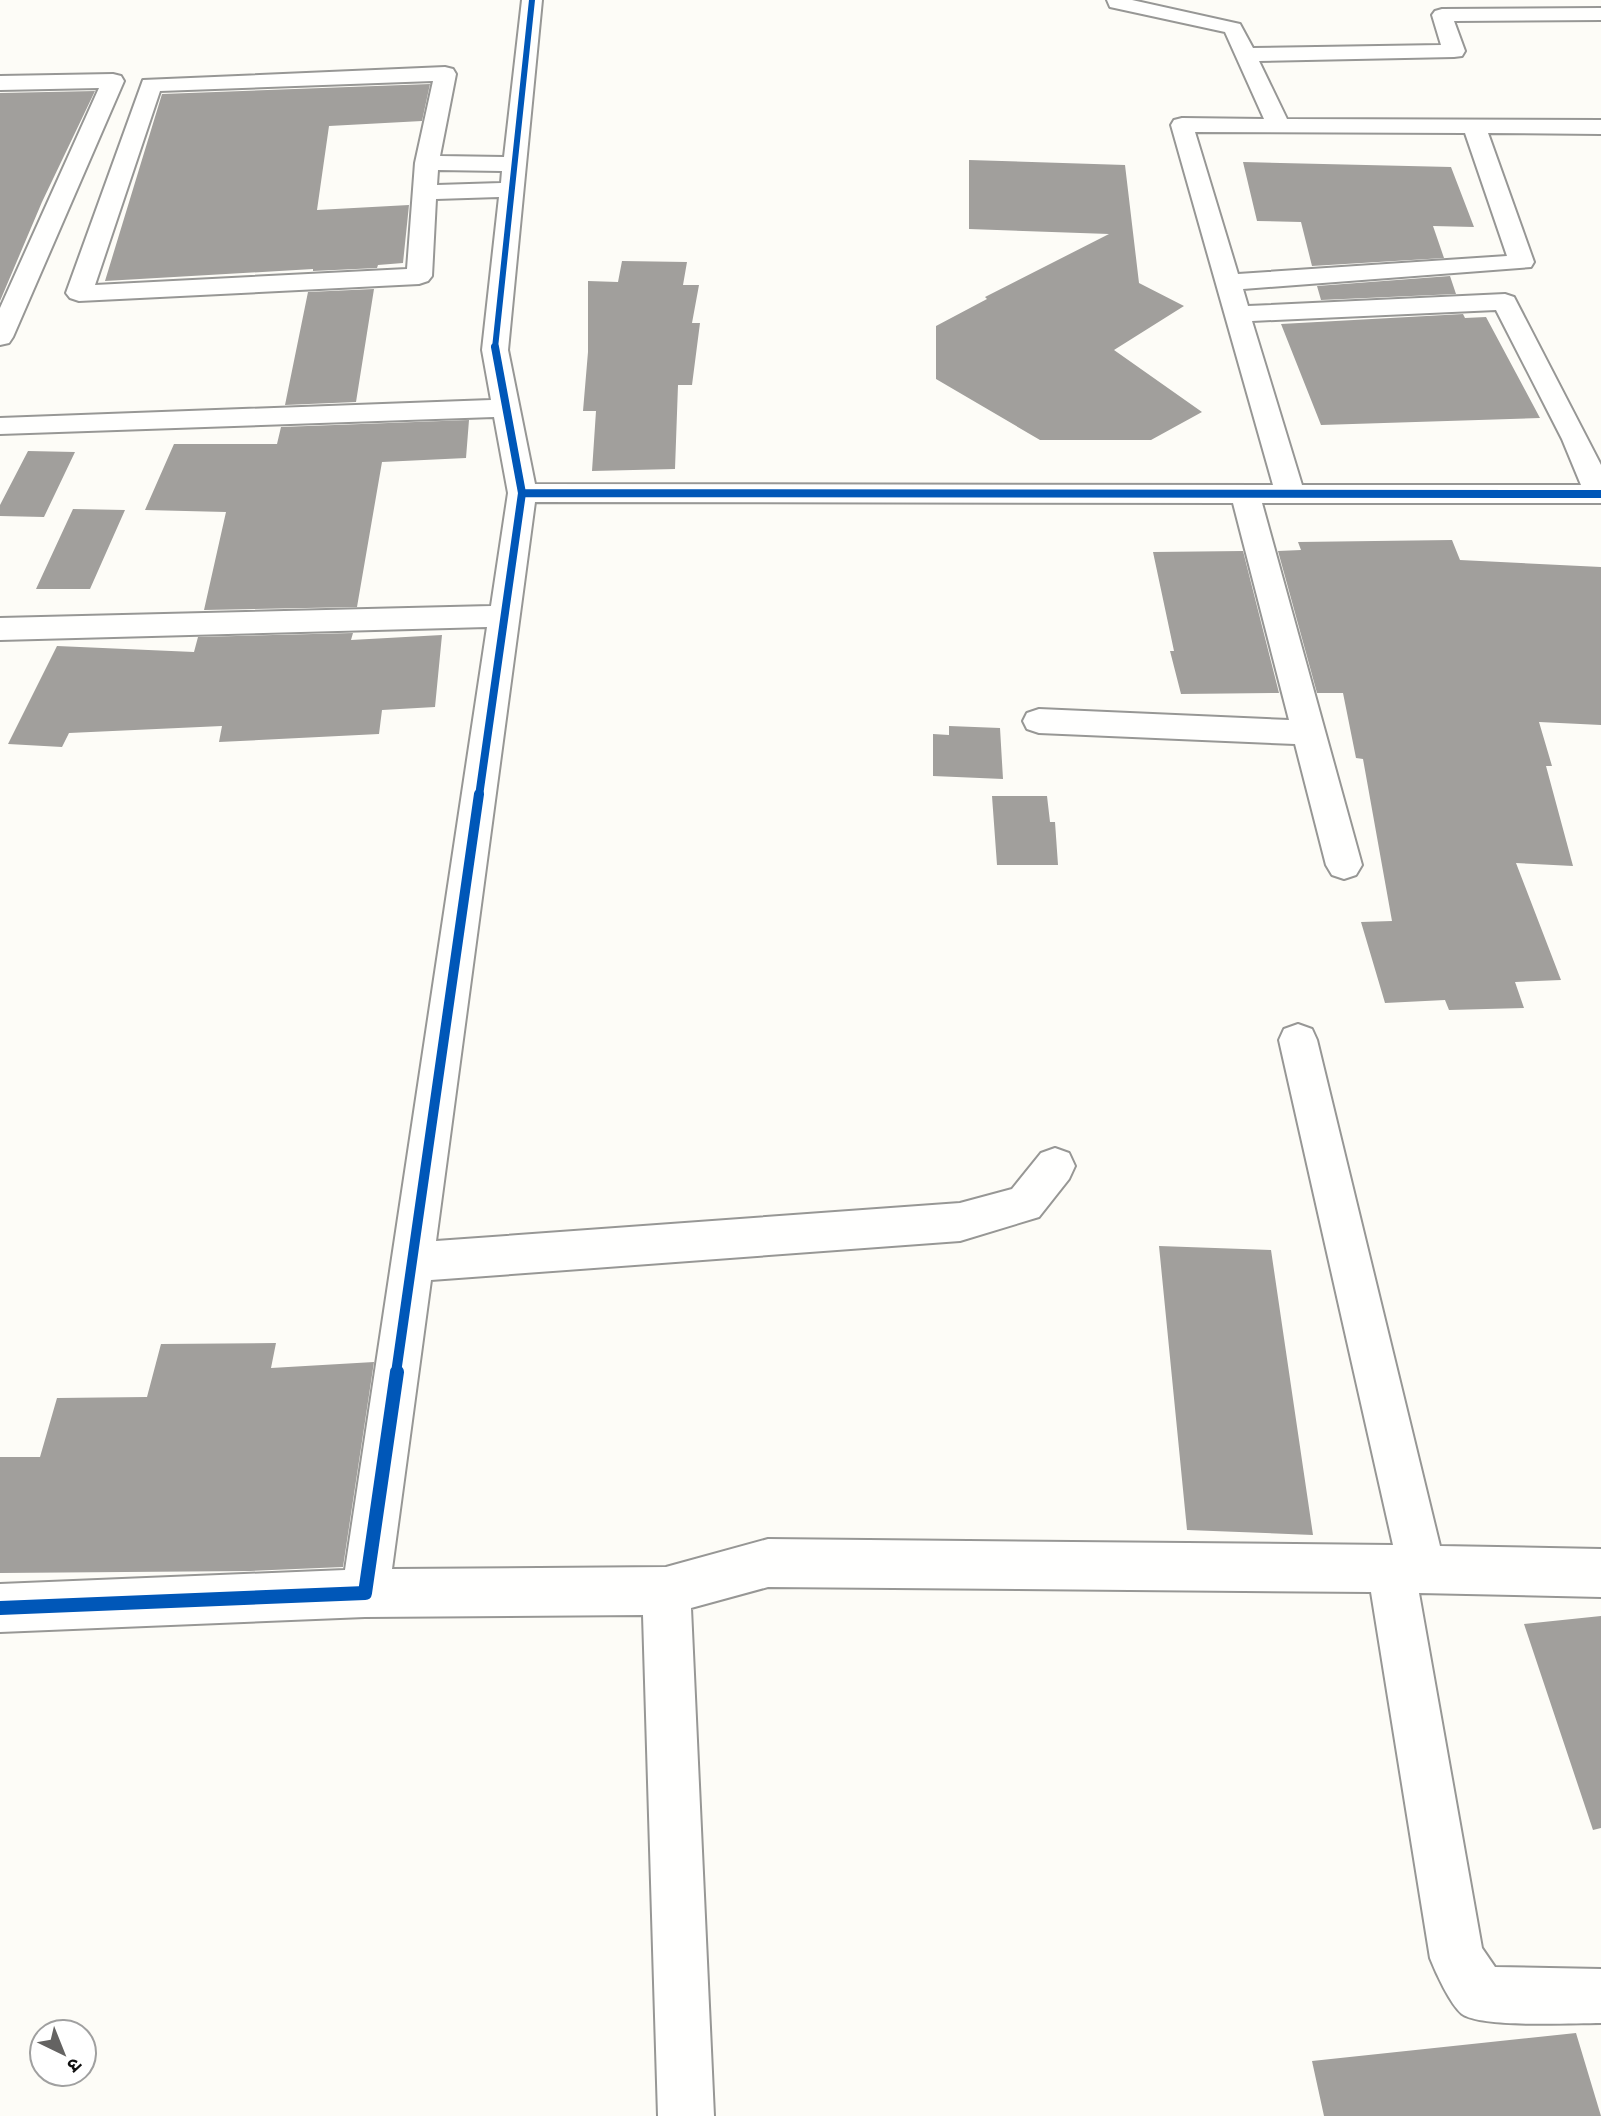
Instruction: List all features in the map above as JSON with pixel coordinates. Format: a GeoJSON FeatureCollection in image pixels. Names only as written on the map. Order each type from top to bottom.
{"type":"FeatureCollection","features":[{"type":"Feature","properties":{"kind":"street"},"geometry":{"type":"LineString","coordinates":[[365,1592],[523,493],[495,350],[532,0]]}},
{"type":"Feature","properties":{"kind":"street"},"geometry":{"type":"LineString","coordinates":[[1117,0],[1117,3],[1233,28],[1279,125]]}},
{"type":"Feature","properties":{"kind":"street"},"geometry":{"type":"LineString","coordinates":[[1245,55],[1454,51],[1442,15],[1601,14]]}},
{"type":"Feature","properties":{"kind":"street"},"geometry":{"type":"LineString","coordinates":[[445,74],[427,163],[419,276],[79,293],[151,85],[445,74]]}},
{"type":"Feature","properties":{"kind":"street"},"geometry":{"type":"LineString","coordinates":[[0,82],[113,81],[0,337]]}},
{"type":"Feature","properties":{"kind":"street"},"geometry":{"type":"LineString","coordinates":[[1290,494],[1182,125],[1601,127]]}},
{"type":"Feature","properties":{"kind":"street"},"geometry":{"type":"LineString","coordinates":[[1228,282],[1522,262],[1474,127]]}},
{"type":"Feature","properties":{"kind":"street"},"geometry":{"type":"LineString","coordinates":[[427,163],[515,164]]}},
{"type":"Feature","properties":{"kind":"street"},"geometry":{"type":"LineString","coordinates":[[425,192],[512,190]]}},
{"type":"Feature","properties":{"kind":"street"},"geometry":{"type":"LineString","coordinates":[[523,493],[1600,494],[1576,439],[1505,302],[1237,314]]}},
{"type":"Feature","properties":{"kind":"street"},"geometry":{"type":"LineString","coordinates":[[0,426],[506,408]]}},
{"type":"Feature","properties":{"kind":"street"},"geometry":{"type":"LineString","coordinates":[[1245,494],[1344,865]]}},
{"type":"Feature","properties":{"kind":"street"},"geometry":{"type":"LineString","coordinates":[[0,629],[504,615]]}},
{"type":"Feature","properties":{"kind":"street"},"geometry":{"type":"LineString","coordinates":[[1039,721],[1308,733]]}},
{"type":"Feature","properties":{"kind":"street"},"geometry":{"type":"LineString","coordinates":[[1298,1040],[1407,1569],[1457,1958],[1482,1994],[1601,1996]]}},
{"type":"Feature","properties":{"kind":"street"},"geometry":{"type":"LineString","coordinates":[[412,1262],[961,1222],[1025,1204],[1055,1166]]}},
{"type":"Feature","properties":{"kind":"street"},"geometry":{"type":"LineString","coordinates":[[0,1608],[365,1592],[666,1591],[768,1563],[1601,1573]]}},
{"type":"Feature","properties":{"kind":"street"},"geometry":{"type":"LineString","coordinates":[[666,1591],[686,2116]]}},
{"type":"Feature","properties":{"kind":"building"},"geometry":{"type":"Polygon","coordinates":[[[430,84],[422,121],[329,126],[317,210],[409,205],[403,263],[378,265],[377,268],[105,281],[162,94],[430,84]]]}},
{"type":"Feature","properties":{"kind":"building"},"geometry":{"type":"Polygon","coordinates":[[[95,91],[42,202],[0,301],[0,93],[95,91]]]}},
{"type":"Feature","properties":{"kind":"building"},"geometry":{"type":"Polygon","coordinates":[[[969,160],[1125,165],[1139,283],[1184,306],[1114,350],[1202,412],[1151,440],[1040,440],[936,379],[936,326],[987,299],[985,297],[1109,234],[969,229],[969,160]]]}},
{"type":"Feature","properties":{"kind":"building"},"geometry":{"type":"Polygon","coordinates":[[[1243,162],[1451,167],[1474,227],[1433,226],[1444,258],[1312,266],[1301,222],[1257,221],[1243,162]]]}},
{"type":"Feature","properties":{"kind":"building"},"geometry":{"type":"Polygon","coordinates":[[[622,261],[687,262],[683,285],[699,285],[692,323],[700,323],[692,385],[678,385],[675,469],[592,471],[596,411],[583,411],[588,352],[588,281],[618,282],[622,261]]]}},
{"type":"Feature","properties":{"kind":"building"},"geometry":{"type":"Polygon","coordinates":[[[1450,276],[1456,294],[1321,300],[1317,286],[1450,276]]]}},
{"type":"Feature","properties":{"kind":"building"},"geometry":{"type":"Polygon","coordinates":[[[374,289],[356,402],[285,405],[308,292],[374,289]]]}},
{"type":"Feature","properties":{"kind":"building"},"geometry":{"type":"Polygon","coordinates":[[[1463,314],[1465,318],[1486,317],[1540,418],[1321,425],[1281,324],[1463,314]]]}},
{"type":"Feature","properties":{"kind":"building"},"geometry":{"type":"Polygon","coordinates":[[[469,420],[466,458],[382,462],[357,607],[204,610],[226,512],[145,510],[174,444],[277,444],[281,427],[469,420]]]}},
{"type":"Feature","properties":{"kind":"building"},"geometry":{"type":"Polygon","coordinates":[[[28,451],[75,452],[44,517],[0,516],[0,505],[28,451]]]}},
{"type":"Feature","properties":{"kind":"building"},"geometry":{"type":"Polygon","coordinates":[[[73,509],[125,510],[90,589],[36,589],[73,509]]]}},
{"type":"Feature","properties":{"kind":"building"},"geometry":{"type":"Polygon","coordinates":[[[1452,540],[1460,560],[1601,567],[1601,725],[1539,722],[1552,766],[1546,766],[1573,866],[1516,863],[1561,980],[1515,982],[1524,1008],[1449,1010],[1445,1000],[1385,1003],[1361,922],[1392,921],[1363,759],[1356,758],[1343,693],[1317,693],[1278,551],[1301,550],[1298,542],[1452,540]]]}},
{"type":"Feature","properties":{"kind":"building"},"geometry":{"type":"Polygon","coordinates":[[[1243,551],[1279,693],[1181,694],[1170,651],[1174,651],[1153,552],[1243,551]]]}},
{"type":"Feature","properties":{"kind":"building"},"geometry":{"type":"Polygon","coordinates":[[[353,633],[351,640],[442,635],[435,707],[382,710],[379,734],[219,742],[222,726],[69,733],[62,747],[8,744],[57,646],[194,652],[198,637],[353,633]]]}},
{"type":"Feature","properties":{"kind":"building"},"geometry":{"type":"Polygon","coordinates":[[[949,726],[1000,728],[1003,779],[933,776],[933,734],[949,735],[949,726]]]}},
{"type":"Feature","properties":{"kind":"building"},"geometry":{"type":"Polygon","coordinates":[[[992,796],[1047,796],[1050,822],[1055,822],[1058,865],[997,865],[992,796]]]}},
{"type":"Feature","properties":{"kind":"building"},"geometry":{"type":"Polygon","coordinates":[[[1159,1246],[1271,1250],[1313,1535],[1187,1530],[1159,1246]]]}},
{"type":"Feature","properties":{"kind":"building"},"geometry":{"type":"Polygon","coordinates":[[[276,1343],[271,1368],[374,1362],[343,1567],[250,1571],[0,1573],[0,1457],[40,1457],[57,1398],[147,1397],[161,1344],[276,1343]]]}},
{"type":"Feature","properties":{"kind":"building"},"geometry":{"type":"Polygon","coordinates":[[[1601,1616],[1601,1828],[1593,1830],[1524,1624],[1601,1616]]]}},
{"type":"Feature","properties":{"kind":"building"},"geometry":{"type":"Polygon","coordinates":[[[1576,2033],[1601,2116],[1324,2116],[1312,2061],[1576,2033]]]}},
{"type":"Feature","properties":{"kind":"cycle path"},"geometry":{"type":"LineString","coordinates":[[0,1608],[365,1593],[522,493],[495,350],[532,0]]}},
{"type":"Feature","properties":{"kind":"cycle path"},"geometry":{"type":"LineString","coordinates":[[522,493],[1601,494]]}}]}
